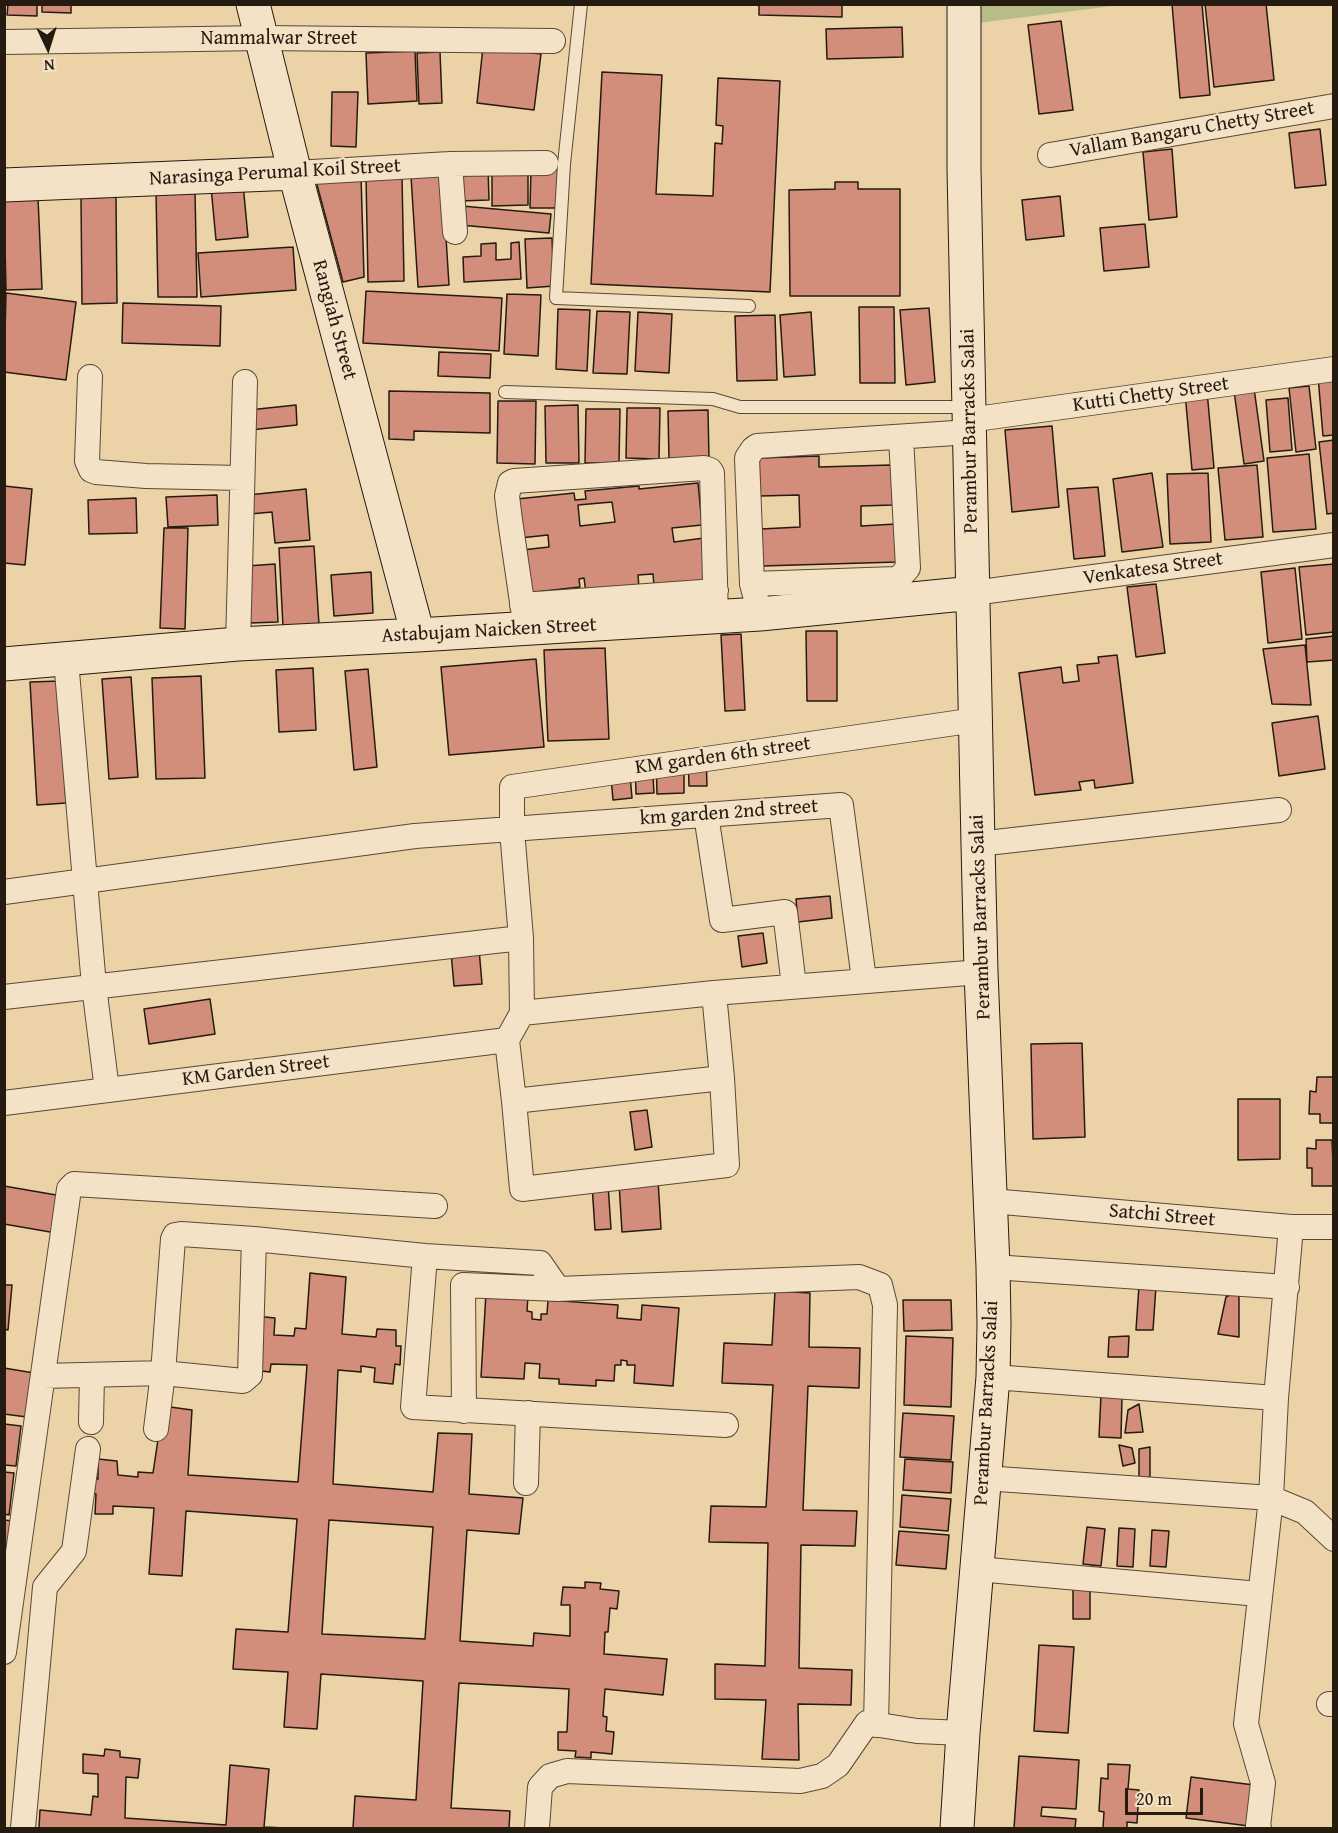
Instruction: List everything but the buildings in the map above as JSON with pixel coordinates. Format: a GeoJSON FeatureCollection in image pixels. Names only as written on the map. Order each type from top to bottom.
{"type":"FeatureCollection","features":[{"type":"Feature","properties":{"kind":"street","name":"Rangiah Street"},"geometry":{"type":"LineString","coordinates":[[253,4],[295,173],[418,635]]}},
{"type":"Feature","properties":{"kind":"street","name":"Perambur Barracks Salai"},"geometry":{"type":"LineString","coordinates":[[957,1828],[993,1377],[993,1267],[981,972],[969,420],[964,181],[964,4]]}},
{"type":"Feature","properties":{"kind":"street","name":"Nammalwar Street"},"geometry":{"type":"LineString","coordinates":[[4,42],[263,38],[553,41]]}},
{"type":"Feature","properties":{"kind":"street","name":"Vallam Bangaru Chetty Street"},"geometry":{"type":"LineString","coordinates":[[1050,154],[1334,106]]}},
{"type":"Feature","properties":{"kind":"street","name":"Narasinga Perumal Koil Street"},"geometry":{"type":"LineString","coordinates":[[4,185],[450,164],[546,163]]}},
{"type":"Feature","properties":{"kind":"street"},"geometry":{"type":"LineString","coordinates":[[450,164],[455,232]]}},
{"type":"Feature","properties":{"kind":"street","name":"Kutti Chetty Street"},"geometry":{"type":"LineString","coordinates":[[756,599],[747,458],[757,446],[901,437],[969,420],[1334,369]]}},
{"type":"Feature","properties":{"kind":"street"},"geometry":{"type":"LineString","coordinates":[[90,377],[87,461],[91,470],[146,476],[241,478]]}},
{"type":"Feature","properties":{"kind":"street"},"geometry":{"type":"LineString","coordinates":[[237,644],[245,382]]}},
{"type":"Feature","properties":{"kind":"street"},"geometry":{"type":"LineString","coordinates":[[756,599],[896,579],[901,576],[908,568],[901,437]]}},
{"type":"Feature","properties":{"kind":"street"},"geometry":{"type":"LineString","coordinates":[[524,617],[507,496],[510,483],[526,480],[704,468],[710,470],[713,481],[716,604]]}},
{"type":"Feature","properties":{"kind":"street","name":"Venkatesa Street"},"geometry":{"type":"LineString","coordinates":[[973,593],[1334,545]]}},
{"type":"Feature","properties":{"kind":"street","name":"Astabujam Naicken Street"},"geometry":{"type":"LineString","coordinates":[[4,664],[237,644],[418,635],[524,617],[716,604],[756,599],[973,593]]}},
{"type":"Feature","properties":{"kind":"street"},"geometry":{"type":"LineString","coordinates":[[66,660],[93,987],[107,1090]]}},
{"type":"Feature","properties":{"kind":"street","name":"KM garden 6th street"},"geometry":{"type":"LineString","coordinates":[[512,830],[512,787],[976,720]]}},
{"type":"Feature","properties":{"kind":"street","name":"km garden 2nd street"},"geometry":{"type":"LineString","coordinates":[[4,892],[415,836],[841,805],[864,980]]}},
{"type":"Feature","properties":{"kind":"street"},"geometry":{"type":"LineString","coordinates":[[978,844],[1279,810]]}},
{"type":"Feature","properties":{"kind":"street"},"geometry":{"type":"LineString","coordinates":[[706,815],[722,920],[785,912],[794,986]]}},
{"type":"Feature","properties":{"kind":"street"},"geometry":{"type":"LineString","coordinates":[[512,830],[521,938],[522,1013],[507,1040],[522,1189],[727,1165],[714,993]]}},
{"type":"Feature","properties":{"kind":"street"},"geometry":{"type":"LineString","coordinates":[[4,997],[521,938]]}},
{"type":"Feature","properties":{"kind":"street"},"geometry":{"type":"LineString","coordinates":[[522,1013],[714,993],[981,972]]}},
{"type":"Feature","properties":{"kind":"street","name":"KM Garden Street"},"geometry":{"type":"LineString","coordinates":[[4,1103],[507,1040]]}},
{"type":"Feature","properties":{"kind":"street"},"geometry":{"type":"LineString","coordinates":[[514,1101],[722,1078]]}},
{"type":"Feature","properties":{"kind":"street"},"geometry":{"type":"LineString","coordinates":[[5,1642],[69,1189],[74,1184],[435,1206]]}},
{"type":"Feature","properties":{"kind":"street","name":"Satchi Street"},"geometry":{"type":"LineString","coordinates":[[991,1202],[1291,1227],[1334,1227]]}},
{"type":"Feature","properties":{"kind":"street"},"geometry":{"type":"LineString","coordinates":[[1259,1828],[1263,1783],[1246,1724],[1270,1498],[1291,1227]]}},
{"type":"Feature","properties":{"kind":"street"},"geometry":{"type":"LineString","coordinates":[[156,1430],[163,1373],[173,1239],[176,1235],[254,1239],[426,1256],[540,1263],[558,1289]]}},
{"type":"Feature","properties":{"kind":"street"},"geometry":{"type":"LineString","coordinates":[[43,1376],[163,1373],[243,1381],[248,1379],[250,1375],[254,1239]]}},
{"type":"Feature","properties":{"kind":"street"},"geometry":{"type":"LineString","coordinates":[[426,1256],[413,1407],[726,1425]]}},
{"type":"Feature","properties":{"kind":"street"},"geometry":{"type":"LineString","coordinates":[[993,1267],[1287,1287]]}},
{"type":"Feature","properties":{"kind":"street"},"geometry":{"type":"LineString","coordinates":[[464,1410],[463,1285],[558,1289],[859,1276],[880,1285],[885,1305],[876,1725]]}},
{"type":"Feature","properties":{"kind":"street"},"geometry":{"type":"LineString","coordinates":[[91,1422],[92,1376]]}},
{"type":"Feature","properties":{"kind":"street"},"geometry":{"type":"LineString","coordinates":[[993,1377],[1276,1398]]}},
{"type":"Feature","properties":{"kind":"street"},"geometry":{"type":"LineString","coordinates":[[526,1483],[528,1413]]}},
{"type":"Feature","properties":{"kind":"street"},"geometry":{"type":"LineString","coordinates":[[22,1828],[45,1587],[74,1551],[88,1449]]}},
{"type":"Feature","properties":{"kind":"street"},"geometry":{"type":"LineString","coordinates":[[984,1478],[1270,1498],[1305,1512],[1334,1539]]}},
{"type":"Feature","properties":{"kind":"street"},"geometry":{"type":"LineString","coordinates":[[977,1569],[1259,1594]]}},
{"type":"Feature","properties":{"kind":"street"},"geometry":{"type":"LineString","coordinates":[[537,1828],[540,1787],[550,1776],[567,1771],[800,1781],[822,1776],[838,1765],[867,1723],[918,1731],[963,1733]]}},
{"type":"Feature","properties":{"kind":"lane"},"geometry":{"type":"LineString","coordinates":[[581,4],[564,164],[556,298],[749,306]]}},
{"type":"Feature","properties":{"kind":"lane"},"geometry":{"type":"LineString","coordinates":[[505,392],[712,399],[740,407],[969,420]]}},
{"type":"Feature","properties":{"kind":"green space"},"geometry":{"type":"Polygon","coordinates":[[[978,4],[1120,5],[978,23],[978,4]]]}}]}
